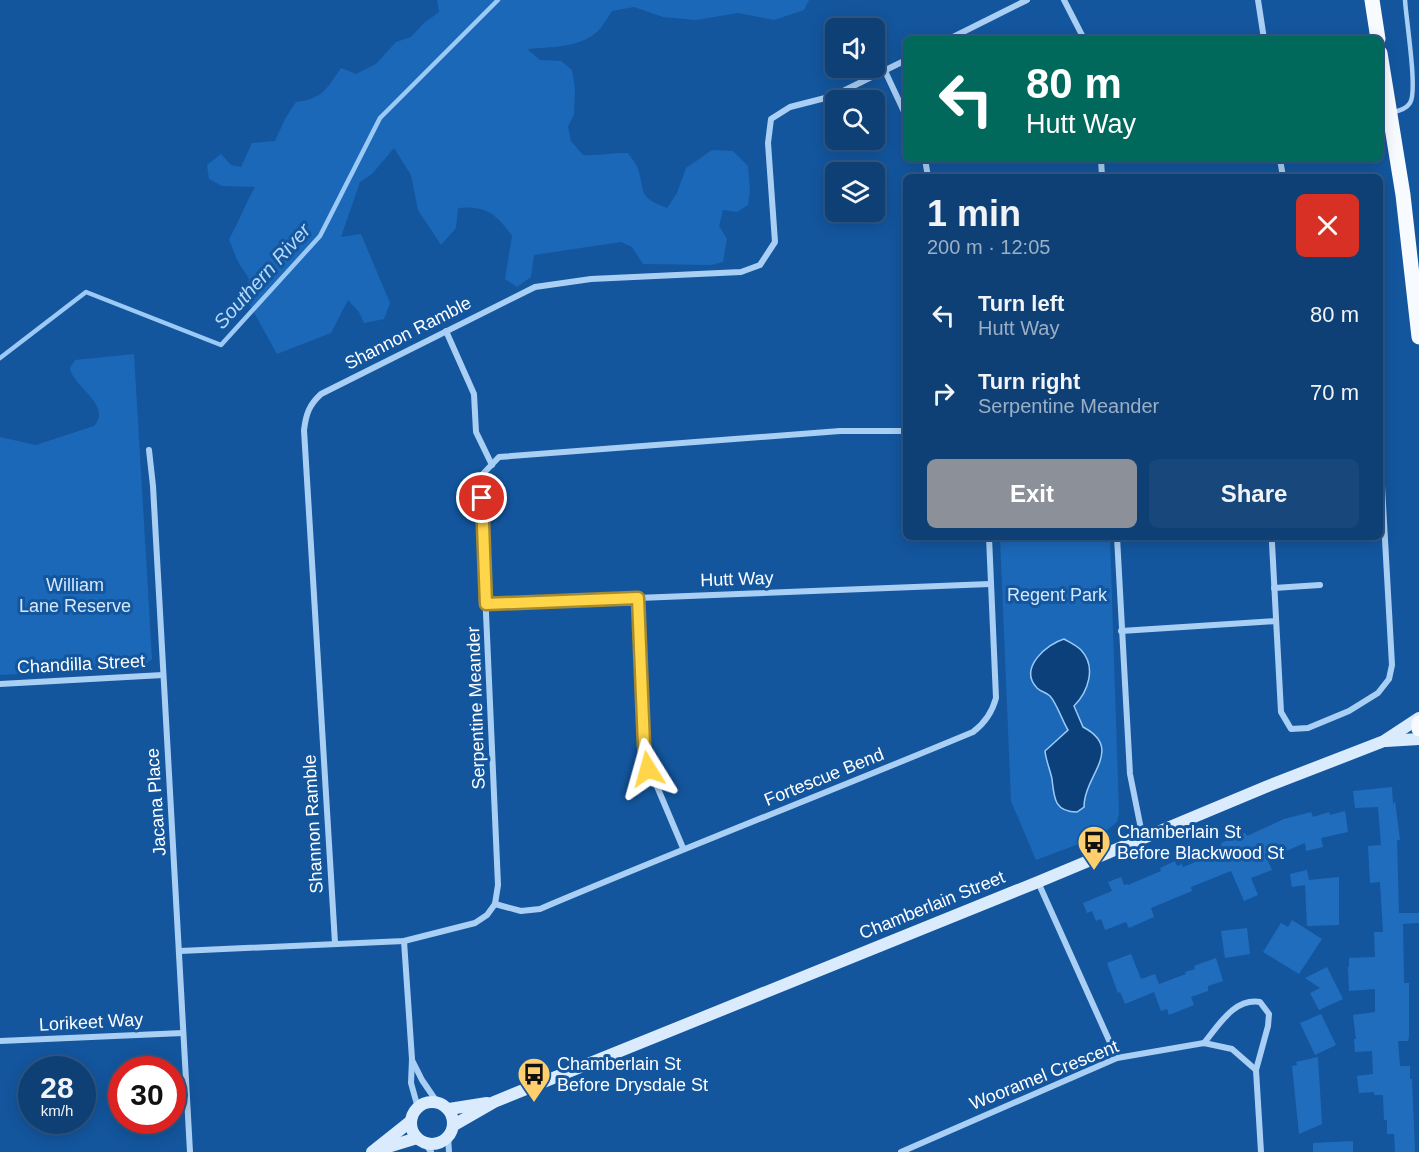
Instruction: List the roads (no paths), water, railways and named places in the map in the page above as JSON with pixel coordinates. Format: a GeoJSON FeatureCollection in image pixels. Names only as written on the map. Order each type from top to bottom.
{"type":"FeatureCollection","features":[{"type":"Feature","properties":{"kind":"main road"},"geometry":{"type":"LineString","coordinates":[[1372,0],[1378,36]]}},
{"type":"Feature","properties":{"kind":"main road"},"geometry":{"type":"LineString","coordinates":[[1383,71],[1404,206],[1419,337]]}},
{"type":"Feature","properties":{"kind":"main road","name":"Chamberlain Street"},"geometry":{"type":"LineString","coordinates":[[454,1125],[494,1102],[1038,882],[1268,786],[1384,741],[1419,718]]}},
{"type":"Feature","properties":{"kind":"main road"},"geometry":{"type":"LineString","coordinates":[[1419,723],[1419,729]]}},
{"type":"Feature","properties":{"kind":"main road","name":"Chamberlain Street"},"geometry":{"type":"LineString","coordinates":[[1384,741],[1419,739]]}},
{"type":"Feature","properties":{"kind":"main road"},"geometry":{"type":"LineString","coordinates":[[430,1102],[437,1102],[449,1109],[454,1125],[448,1137],[438,1144],[373,1152],[411,1121],[418,1108],[430,1102]]}},
{"type":"Feature","properties":{"kind":"main road","name":"Chamberlain Street"},"geometry":{"type":"LineString","coordinates":[[449,1109],[494,1102]]}},
{"type":"Feature","properties":{"kind":"main road"},"geometry":{"type":"LineString","coordinates":[[411,1121],[413,1133],[424,1144]]}},
{"type":"Feature","properties":{"kind":"street"},"geometry":{"type":"LineString","coordinates":[[955,36],[1027,0]]}},
{"type":"Feature","properties":{"kind":"street"},"geometry":{"type":"LineString","coordinates":[[1064,0],[1082,36]]}},
{"type":"Feature","properties":{"kind":"street"},"geometry":{"type":"LineString","coordinates":[[1258,0],[1264,36]]}},
{"type":"Feature","properties":{"kind":"street","name":"Shannon Ramble"},"geometry":{"type":"LineString","coordinates":[[885,71],[903,62]]}},
{"type":"Feature","properties":{"kind":"street"},"geometry":{"type":"LineString","coordinates":[[885,71],[903,110]]}},
{"type":"Feature","properties":{"kind":"street","name":"Shannon Ramble"},"geometry":{"type":"LineString","coordinates":[[335,943],[304,430],[310,404],[321,394],[535,287],[591,279],[741,272],[760,265],[775,242],[768,143],[771,119],[790,107],[833,96],[870,78]]}},
{"type":"Feature","properties":{"kind":"street"},"geometry":{"type":"LineString","coordinates":[[446,331],[474,394],[476,432],[492,465],[499,457],[829,432],[903,431]]}},
{"type":"Feature","properties":{"kind":"street","name":"Jacana Place"},"geometry":{"type":"LineString","coordinates":[[149,450],[153,486],[190,1152]]}},
{"type":"Feature","properties":{"kind":"street","name":"Serpentine Meander"},"geometry":{"type":"LineString","coordinates":[[492,465],[480,477],[498,885],[495,904]]}},
{"type":"Feature","properties":{"kind":"street"},"geometry":{"type":"LineString","coordinates":[[1272,543],[1281,712],[1291,729],[1308,728],[1349,711],[1378,693],[1389,679],[1392,665],[1383,504]]}},
{"type":"Feature","properties":{"kind":"street","name":"Fortescue Bend"},"geometry":{"type":"LineString","coordinates":[[495,904],[521,911],[540,909],[683,848],[853,782],[973,732],[980,727],[993,710],[996,699],[989,540]]}},
{"type":"Feature","properties":{"kind":"street"},"geometry":{"type":"LineString","coordinates":[[1117,540],[1130,774],[1143,839]]}},
{"type":"Feature","properties":{"kind":"street","name":"Hutt Way"},"geometry":{"type":"LineString","coordinates":[[486,604],[990,584]]}},
{"type":"Feature","properties":{"kind":"street"},"geometry":{"type":"LineString","coordinates":[[1274,588],[1320,585]]}},
{"type":"Feature","properties":{"kind":"street"},"geometry":{"type":"LineString","coordinates":[[638,598],[645,758],[683,848]]}},
{"type":"Feature","properties":{"kind":"street"},"geometry":{"type":"LineString","coordinates":[[1121,631],[1276,621]]}},
{"type":"Feature","properties":{"kind":"street","name":"Chandilla Street"},"geometry":{"type":"LineString","coordinates":[[0,684],[163,675]]}},
{"type":"Feature","properties":{"kind":"street"},"geometry":{"type":"LineString","coordinates":[[1038,882],[1117,1058]]}},
{"type":"Feature","properties":{"kind":"street"},"geometry":{"type":"LineString","coordinates":[[180,951],[404,941],[475,923],[487,915],[495,904]]}},
{"type":"Feature","properties":{"kind":"street"},"geometry":{"type":"LineString","coordinates":[[404,941],[412,1059],[411,1083],[418,1108]]}},
{"type":"Feature","properties":{"kind":"street"},"geometry":{"type":"LineString","coordinates":[[1256,1070],[1232,1049],[1204,1043],[1230,1012],[1241,1004],[1253,1001],[1260,1002],[1269,1014],[1256,1070],[1261,1152]]}},
{"type":"Feature","properties":{"kind":"street","name":"Lorikeet Way"},"geometry":{"type":"LineString","coordinates":[[0,1041],[183,1033]]}},
{"type":"Feature","properties":{"kind":"street","name":"Wooramel Crescent"},"geometry":{"type":"LineString","coordinates":[[901,1152],[1117,1058],[1204,1043]]}},
{"type":"Feature","properties":{"kind":"street"},"geometry":{"type":"LineString","coordinates":[[412,1059],[422,1080],[437,1102]]}},
{"type":"Feature","properties":{"kind":"street"},"geometry":{"type":"LineString","coordinates":[[448,1137],[449,1152]]}},
{"type":"Feature","properties":{"kind":"lane"},"geometry":{"type":"LineString","coordinates":[[1390,113],[1408,106],[1411,100],[1412,74],[1405,0]]}},
{"type":"Feature","properties":{"kind":"waterway","name":"Southern River"},"geometry":{"type":"LineString","coordinates":[[0,358],[86,292],[221,345],[320,236],[380,118],[498,0]]}},
{"type":"Feature","properties":{"kind":"place","name":"Chamberlain St Before Blackwood St"},"geometry":{"type":"Point","coordinates":[1094,871]}},
{"type":"Feature","properties":{"kind":"place","name":"Chamberlain St Before Drysdale St"},"geometry":{"type":"Point","coordinates":[534,1103]}},
{"type":"Feature","properties":{"kind":"park label","name":"William Lane Reserve"},"geometry":{"type":"Point","coordinates":[75,595]}},
{"type":"Feature","properties":{"kind":"park label","name":"Regent Park"},"geometry":{"type":"Point","coordinates":[1057,595]}}]}
